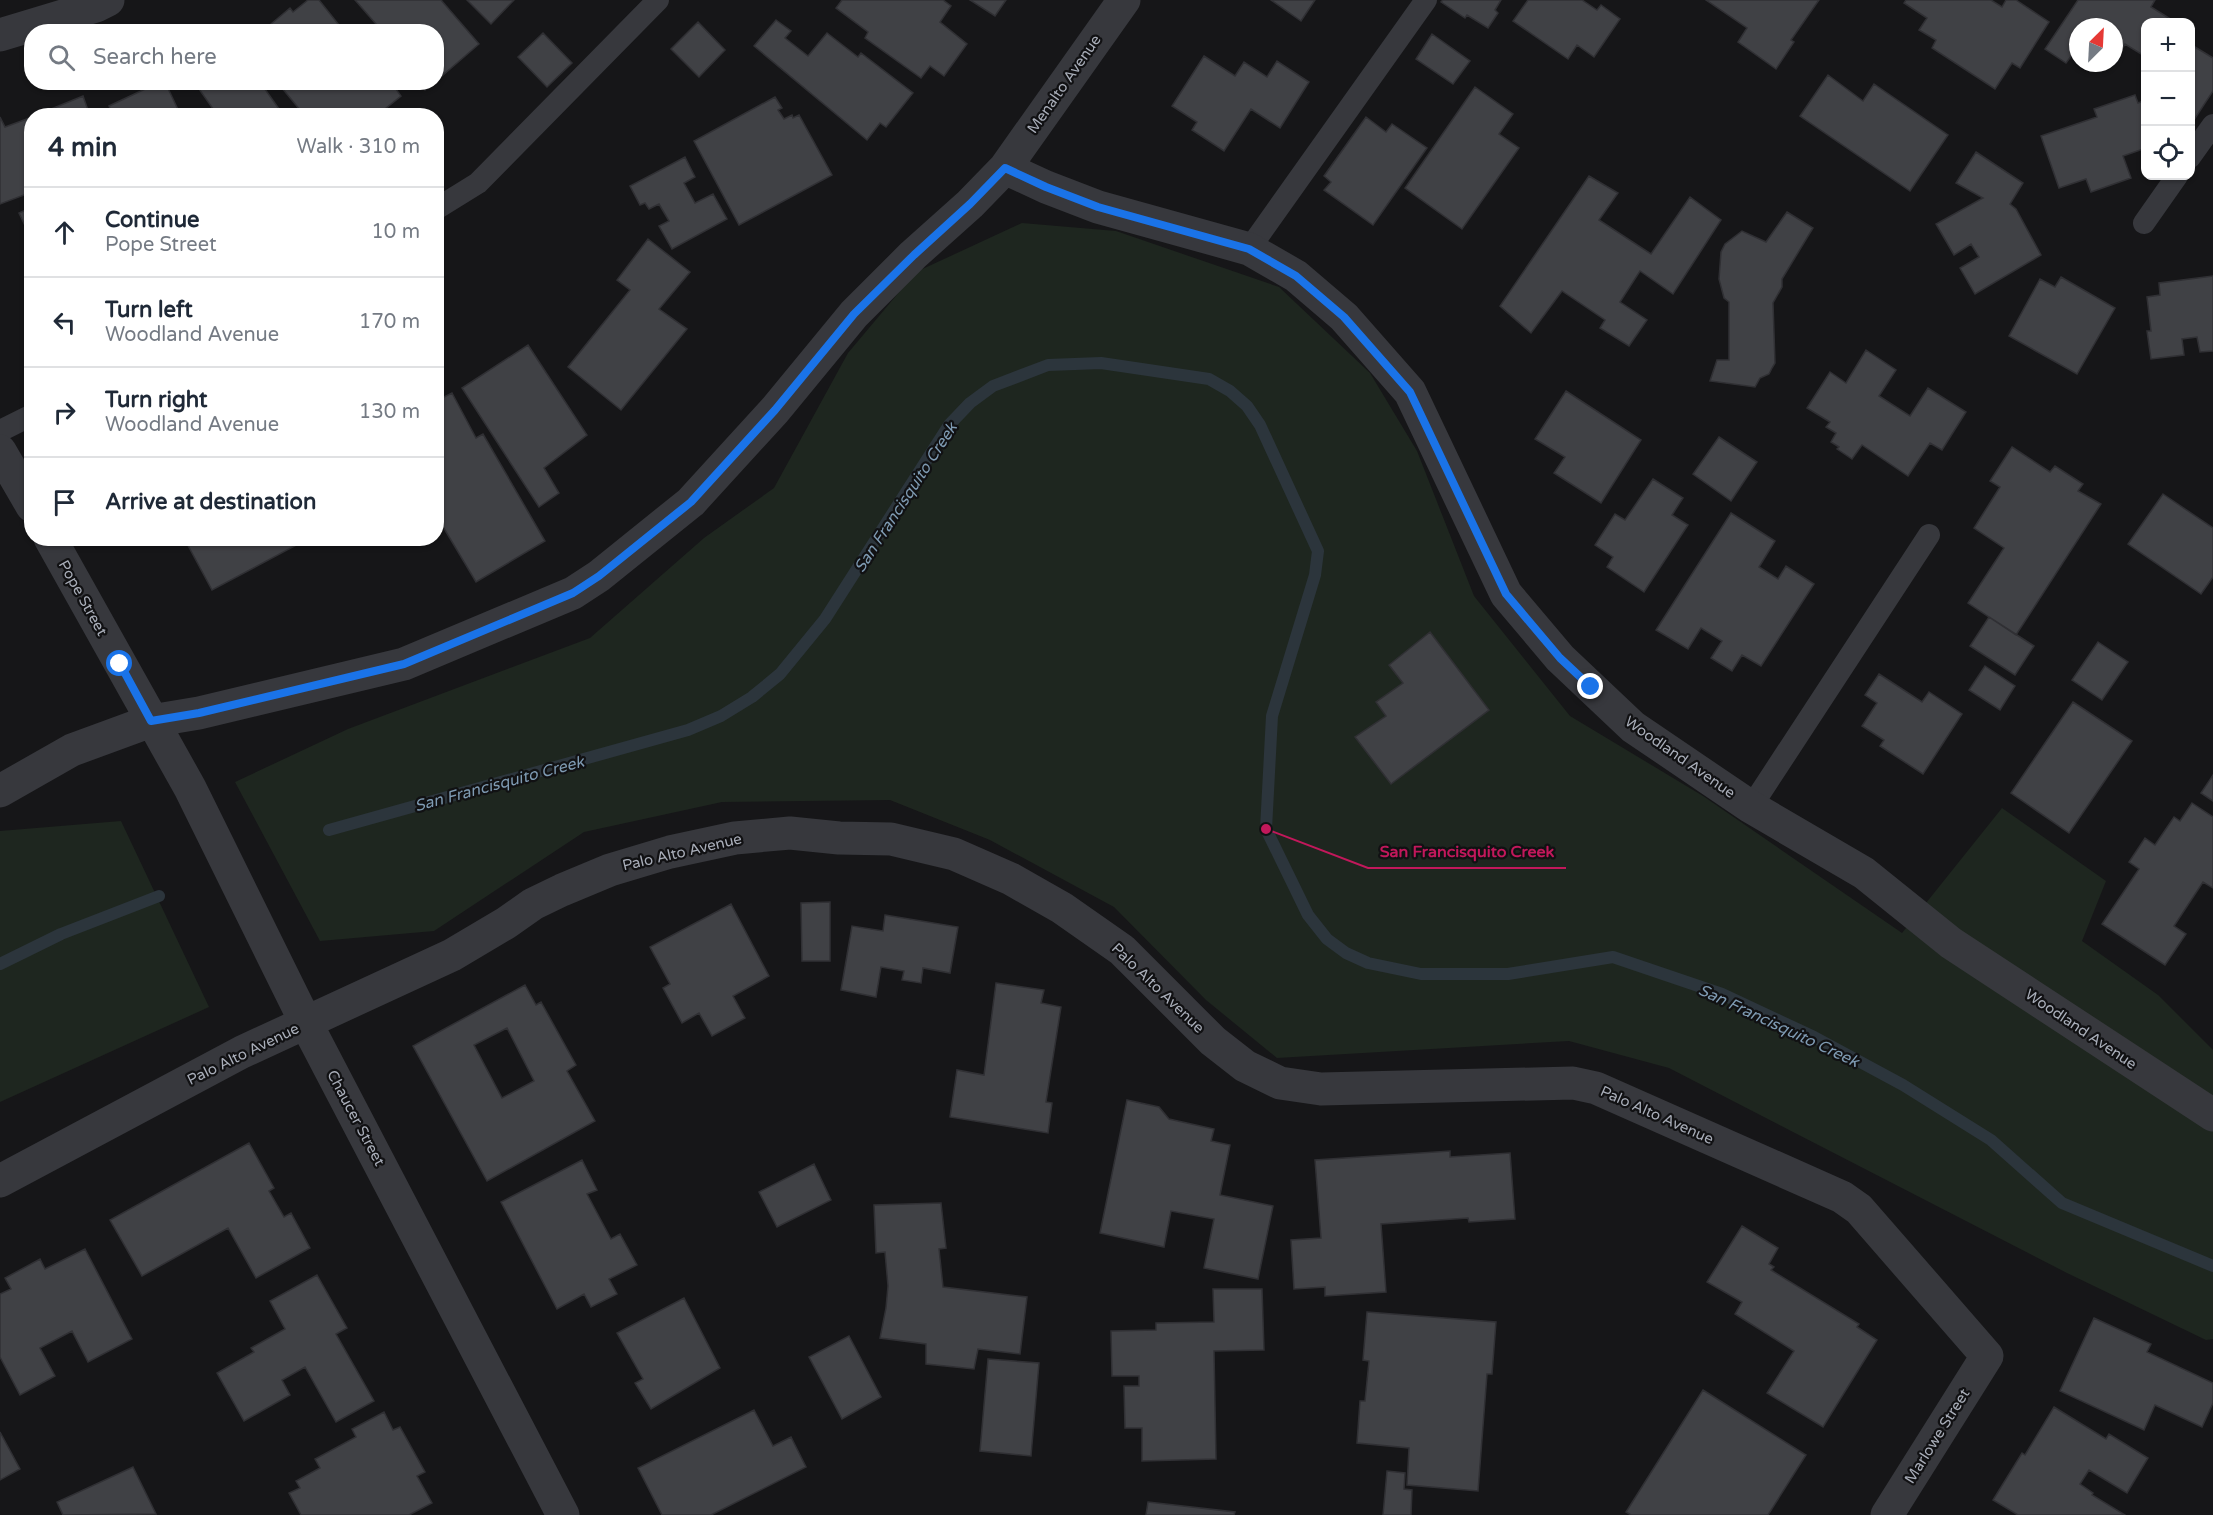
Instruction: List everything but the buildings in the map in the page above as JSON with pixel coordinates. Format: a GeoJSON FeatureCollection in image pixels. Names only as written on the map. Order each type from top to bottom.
{"type":"FeatureCollection","features":[{"type":"Feature","properties":{"kind":"street","name":"Menalto Avenue"},"geometry":{"type":"LineString","coordinates":[[1005,168],[1124,0]]}},
{"type":"Feature","properties":{"kind":"street"},"geometry":{"type":"LineString","coordinates":[[33,24],[99,2]]}},
{"type":"Feature","properties":{"kind":"street"},"geometry":{"type":"LineString","coordinates":[[0,35],[24,27]]}},
{"type":"Feature","properties":{"kind":"street","name":"Woodland Avenue"},"geometry":{"type":"LineString","coordinates":[[1005,168],[1098,207],[1249,249],[1296,276],[1344,317],[1410,392],[1506,594],[1560,658],[1633,727],[1751,807],[1864,873],[1951,943],[2213,1115]]}},
{"type":"Feature","properties":{"kind":"street"},"geometry":{"type":"LineString","coordinates":[[0,791],[72,750],[151,721],[199,713],[404,664],[573,593],[599,576],[691,502],[775,410],[854,314],[1005,168]]}},
{"type":"Feature","properties":{"kind":"street"},"geometry":{"type":"LineString","coordinates":[[0,451],[24,492]]}},
{"type":"Feature","properties":{"kind":"street","name":"Pope Street"},"geometry":{"type":"LineString","coordinates":[[54,546],[151,721]]}},
{"type":"Feature","properties":{"kind":"street","name":"Chaucer Street"},"geometry":{"type":"LineString","coordinates":[[151,721],[190,788],[306,1023],[563,1515]]}},
{"type":"Feature","properties":{"kind":"street","name":"Palo Alto Avenue"},"geometry":{"type":"LineString","coordinates":[[0,1182],[242,1052],[335,1007],[452,955],[533,904],[610,870],[670,852],[735,838],[790,833],[839,838],[891,839],[954,854],[1011,879],[1062,908],[1122,950],[1213,1041],[1245,1066],[1280,1083],[1321,1089],[1573,1083],[1596,1088],[1842,1197],[1859,1209],[1987,1356]]}},
{"type":"Feature","properties":{"kind":"street","name":"Marlowe Street"},"geometry":{"type":"LineString","coordinates":[[1887,1515],[1987,1356]]}},
{"type":"Feature","properties":{"kind":"lane"},"geometry":{"type":"LineString","coordinates":[[444,204],[478,183],[658,0]]}},
{"type":"Feature","properties":{"kind":"lane"},"geometry":{"type":"LineString","coordinates":[[1249,249],[1426,0]]}},
{"type":"Feature","properties":{"kind":"lane"},"geometry":{"type":"LineString","coordinates":[[2195,150],[2213,125]]}},
{"type":"Feature","properties":{"kind":"lane"},"geometry":{"type":"LineString","coordinates":[[2144,223],[2174,180]]}},
{"type":"Feature","properties":{"kind":"lane"},"geometry":{"type":"LineString","coordinates":[[0,431],[24,419]]}},
{"type":"Feature","properties":{"kind":"lane"},"geometry":{"type":"LineString","coordinates":[[1751,807],[1929,536]]}},
{"type":"Feature","properties":{"kind":"shaded area"},"geometry":{"type":"Polygon","coordinates":[[[1022,223],[1116,231],[1279,287],[1370,373],[1417,451],[1474,596],[1570,716],[1703,796],[1902,933],[2002,808],[2106,881],[2082,941],[2158,995],[2213,1050],[2213,1339],[2206,1340],[2067,1273],[1669,1068],[1569,1041],[1277,1058],[1206,1000],[1114,907],[990,840],[890,800],[722,802],[584,832],[434,931],[320,941],[235,782],[348,729],[590,638],[704,538],[774,488],[848,353],[916,272],[1022,223]]]}},
{"type":"Feature","properties":{"kind":"shaded area"},"geometry":{"type":"Polygon","coordinates":[[[121,821],[209,1007],[0,1102],[0,831],[121,821]]]}},
{"type":"Feature","properties":{"kind":"waterway","name":"San Francisquito Creek"},"geometry":{"type":"LineString","coordinates":[[329,830],[688,730],[721,716],[752,697],[780,674],[825,619],[949,425],[970,403],[993,386],[1048,365],[1101,363],[1209,379],[1230,391],[1247,406],[1260,425],[1318,551],[1315,575],[1272,716],[1266,829],[1308,915],[1327,939],[1346,953],[1368,963],[1421,974],[1508,974],[1613,957],[1722,994],[1814,1037],[1903,1085],[1991,1140],[2062,1203],[2213,1266]]}},
{"type":"Feature","properties":{"kind":"waterway","name":"San Francisquito Creek"},"geometry":{"type":"LineString","coordinates":[[0,964],[61,934],[159,896]]}},
{"type":"Feature","properties":{"kind":"place","name":"San Francisquito Creek"},"geometry":{"type":"Point","coordinates":[1266,829]}},
{"type":"Feature","properties":{"kind":"route"},"geometry":{"type":"LineString","coordinates":[[120,664],[151,721],[199,713],[404,664],[573,593],[599,576],[691,502],[775,410],[854,314],[1005,168],[1098,207],[1249,249],[1296,276],[1344,317],[1410,392],[1506,594],[1560,658],[1591,687]]}}]}
